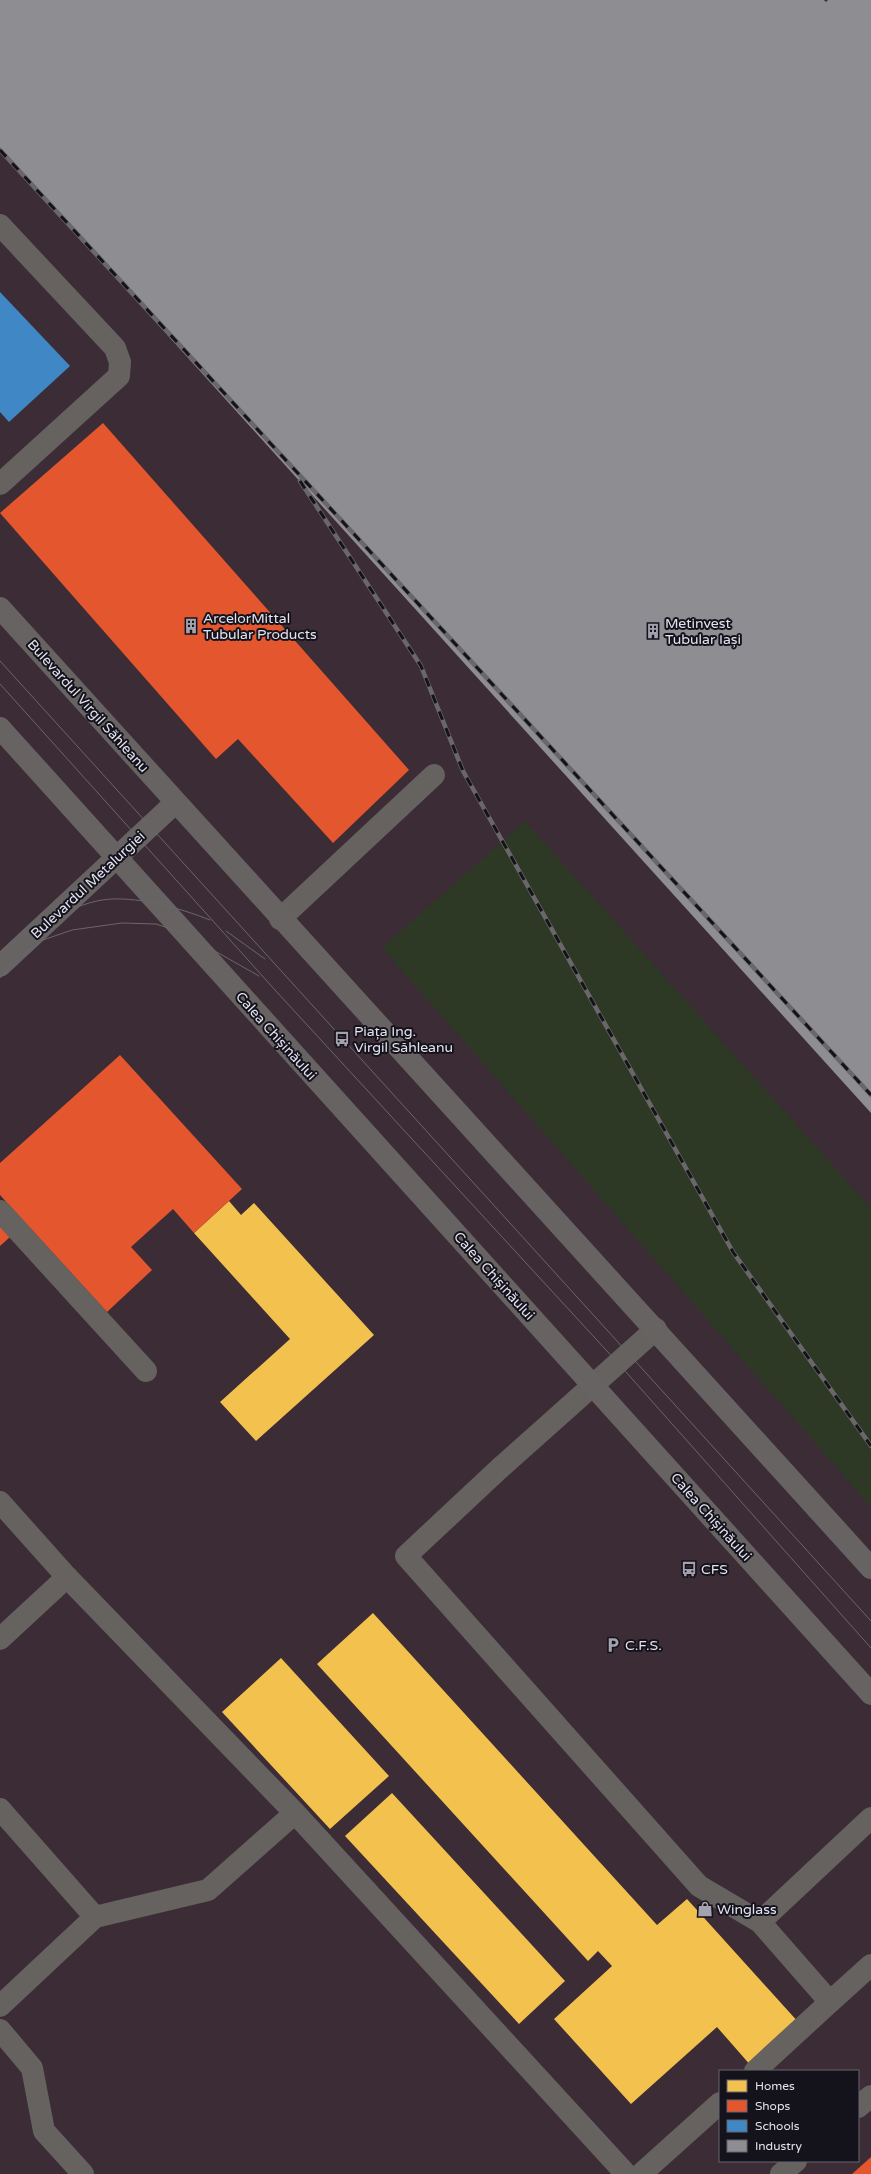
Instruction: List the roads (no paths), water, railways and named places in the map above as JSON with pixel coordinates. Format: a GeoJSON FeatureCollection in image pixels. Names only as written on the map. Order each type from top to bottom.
{"type":"FeatureCollection","features":[{"type":"Feature","properties":{"kind":"main road","name":"Bulevardul Virgil Săhleanu"},"geometry":{"type":"LineString","coordinates":[[0,608],[175,803]]}},
{"type":"Feature","properties":{"kind":"main road"},"geometry":{"type":"LineString","coordinates":[[0,728],[116,858]]}},
{"type":"Feature","properties":{"kind":"main road","name":"Bulevardul Metalurgiei"},"geometry":{"type":"LineString","coordinates":[[0,966],[175,803]]}},
{"type":"Feature","properties":{"kind":"main road"},"geometry":{"type":"LineString","coordinates":[[175,803],[656,1329],[871,1568]]}},
{"type":"Feature","properties":{"kind":"main road","name":"Calea Chișinăului"},"geometry":{"type":"LineString","coordinates":[[116,858],[871,1694]]}},
{"type":"Feature","properties":{"kind":"lane"},"geometry":{"type":"LineString","coordinates":[[0,225],[115,348],[120,362],[119,376],[0,484]]}},
{"type":"Feature","properties":{"kind":"lane"},"geometry":{"type":"LineString","coordinates":[[280,919],[434,775]]}},
{"type":"Feature","properties":{"kind":"lane"},"geometry":{"type":"LineString","coordinates":[[0,1211],[146,1371]]}},
{"type":"Feature","properties":{"kind":"lane"},"geometry":{"type":"LineString","coordinates":[[656,1329],[504,1464],[406,1556],[699,1886],[760,1922],[830,2002]]}},
{"type":"Feature","properties":{"kind":"lane"},"geometry":{"type":"LineString","coordinates":[[0,1502],[67,1577],[295,1813],[626,2174]]}},
{"type":"Feature","properties":{"kind":"lane"},"geometry":{"type":"LineString","coordinates":[[0,1639],[67,1577]]}},
{"type":"Feature","properties":{"kind":"lane"},"geometry":{"type":"LineString","coordinates":[[0,1809],[95,1917]]}},
{"type":"Feature","properties":{"kind":"lane"},"geometry":{"type":"LineString","coordinates":[[0,2006],[95,1917],[208,1890],[295,1813]]}},
{"type":"Feature","properties":{"kind":"lane"},"geometry":{"type":"LineString","coordinates":[[760,1922],[871,1818]]}},
{"type":"Feature","properties":{"kind":"lane"},"geometry":{"type":"LineString","coordinates":[[756,2070],[871,1965]]}},
{"type":"Feature","properties":{"kind":"lane"},"geometry":{"type":"LineString","coordinates":[[0,2030],[32,2068],[44,2131],[83,2174]]}},
{"type":"Feature","properties":{"kind":"lane"},"geometry":{"type":"LineString","coordinates":[[859,2106],[871,2096]]}},
{"type":"Feature","properties":{"kind":"lane"},"geometry":{"type":"LineString","coordinates":[[641,2174],[719,2104]]}},
{"type":"Feature","properties":{"kind":"lane"},"geometry":{"type":"LineString","coordinates":[[781,2174],[795,2162]]}},
{"type":"Feature","properties":{"kind":"tram line"},"geometry":{"type":"LineString","coordinates":[[0,661],[871,1621]]}},
{"type":"Feature","properties":{"kind":"tram line"},"geometry":{"type":"LineString","coordinates":[[0,684],[275,990],[618,1363],[871,1648]]}},
{"type":"Feature","properties":{"kind":"tram line"},"geometry":{"type":"LineString","coordinates":[[0,953],[34,928],[48,920],[76,907],[102,900],[129,899],[143,901],[171,907],[210,920]]}},
{"type":"Feature","properties":{"kind":"tram line"},"geometry":{"type":"LineString","coordinates":[[0,978],[23,955],[43,940],[72,930],[122,923],[156,924],[183,933],[259,976]]}},
{"type":"Feature","properties":{"kind":"tram line"},"geometry":{"type":"LineString","coordinates":[[226,931],[265,959]]}},
{"type":"Feature","properties":{"kind":"railway"},"geometry":{"type":"LineString","coordinates":[[0,150],[871,1095]]}},
{"type":"Feature","properties":{"kind":"railway"},"geometry":{"type":"LineString","coordinates":[[300,481],[421,666],[463,771],[733,1252],[871,1446]]}},
{"type":"Feature","properties":{"kind":"place","name":"ArcelorMittal Tubular Products"},"geometry":{"type":"Point","coordinates":[191,626]}},
{"type":"Feature","properties":{"kind":"place","name":"Metinvest Tubular Iași"},"geometry":{"type":"Point","coordinates":[653,631]}},
{"type":"Feature","properties":{"kind":"place","name":"Piața Ing. Virgil Săhleanu"},"geometry":{"type":"Point","coordinates":[342,1039]}},
{"type":"Feature","properties":{"kind":"place","name":"CFS"},"geometry":{"type":"Point","coordinates":[689,1569]}},
{"type":"Feature","properties":{"kind":"place","name":"C.F.S."},"geometry":{"type":"Point","coordinates":[613,1645]}},
{"type":"Feature","properties":{"kind":"place","name":"Winglass"},"geometry":{"type":"Point","coordinates":[705,1909]}}]}
